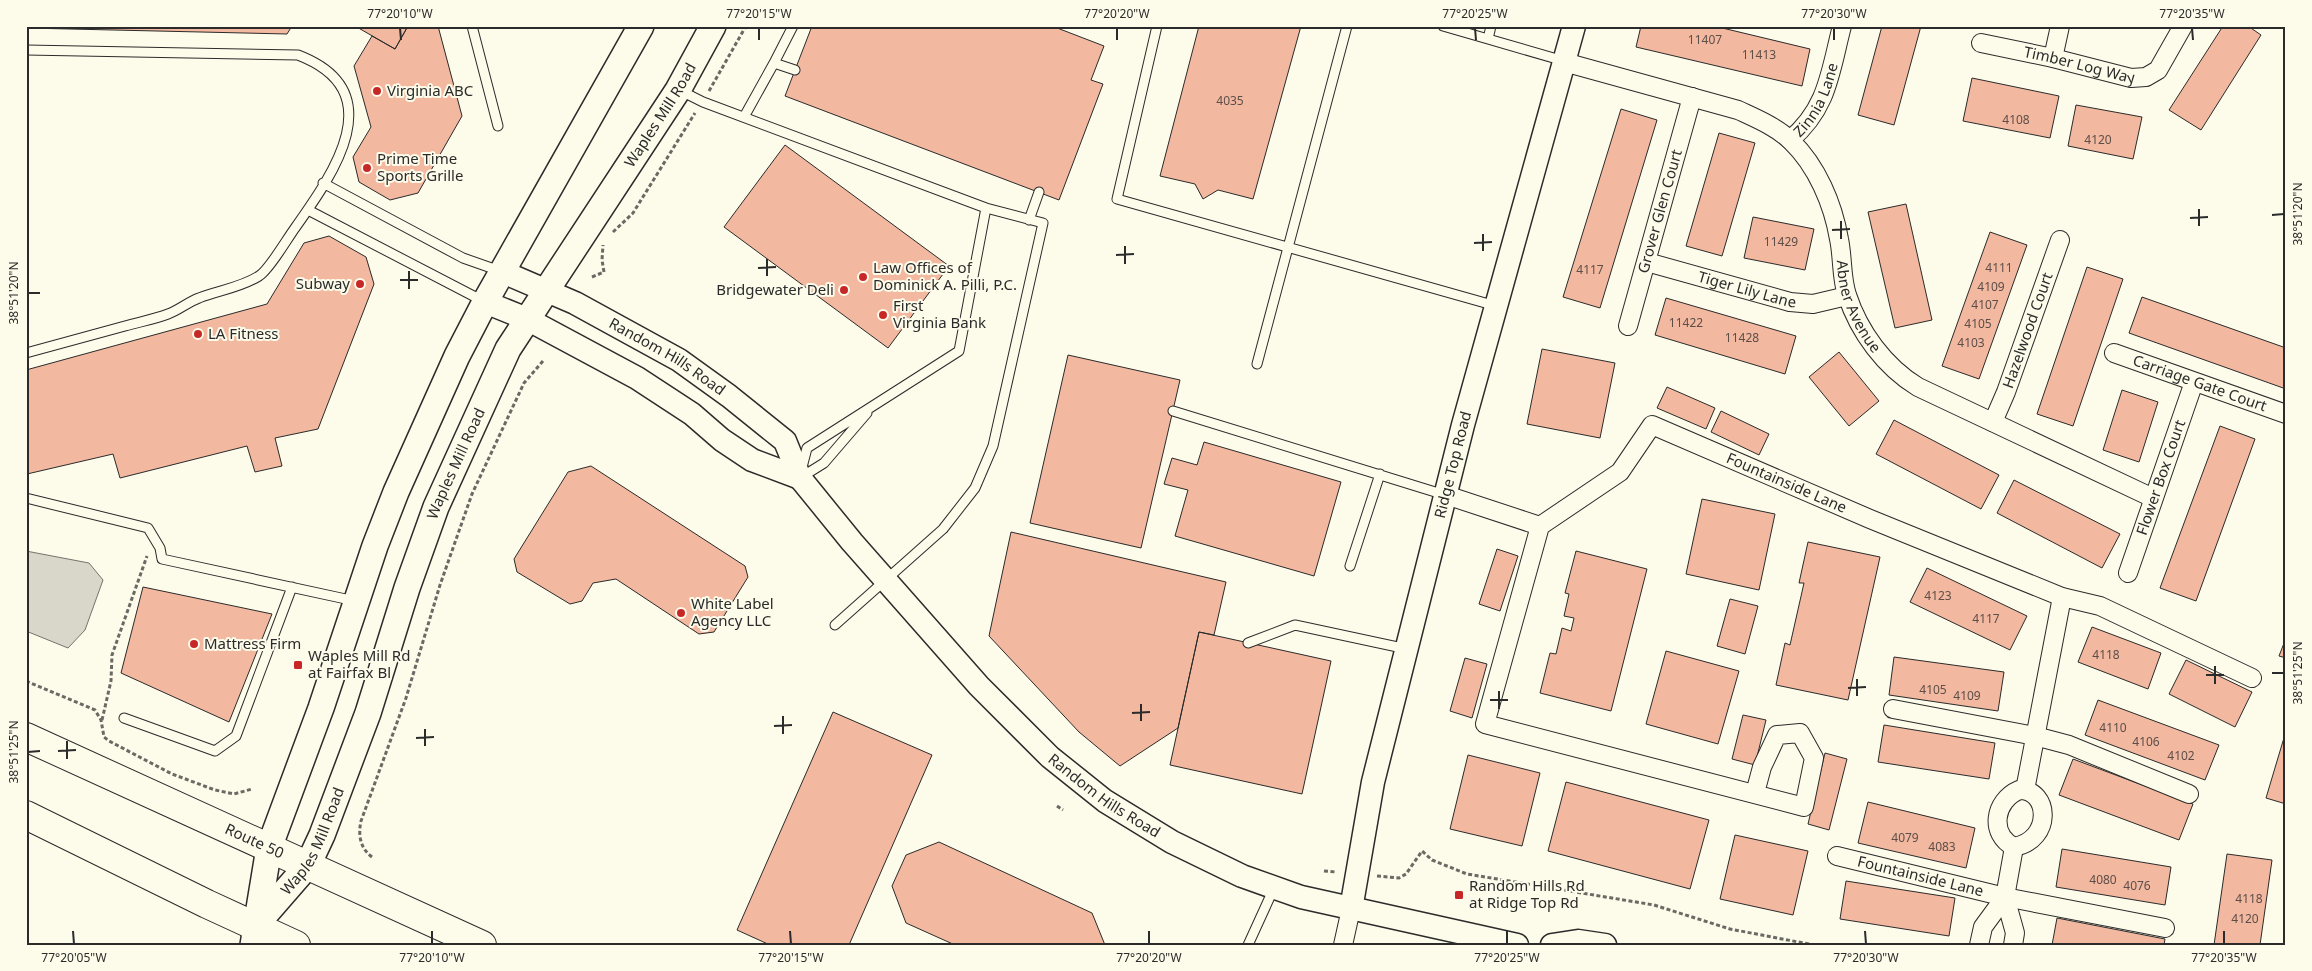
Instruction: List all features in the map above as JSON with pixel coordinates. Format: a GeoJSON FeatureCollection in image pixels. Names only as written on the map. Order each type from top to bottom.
{"type":"FeatureCollection","features":[{"type":"Feature","properties":{"kind":"main road","name":"Waples Mill Road"},"geometry":{"type":"LineString","coordinates":[[254,936],[269,848],[321,708],[356,601],[396,492],[458,356],[485,302],[641,26]]}},
{"type":"Feature","properties":{"kind":"main road","name":"Waples Mill Road"},"geometry":{"type":"LineString","coordinates":[[254,936],[308,865],[322,835],[368,713],[436,507],[496,375],[527,319],[678,90],[713,26]]}},
{"type":"Feature","properties":{"kind":"main road","name":"Route 50"},"geometry":{"type":"LineString","coordinates":[[26,737],[482,945]]}},
{"type":"Feature","properties":{"kind":"main road"},"geometry":{"type":"LineString","coordinates":[[26,816],[254,936],[296,945]]}},
{"type":"Feature","properties":{"kind":"street","name":"Ridge Top Road"},"geometry":{"type":"LineString","coordinates":[[1351,908],[1373,782],[1496,306],[1574,26]]}},
{"type":"Feature","properties":{"kind":"street","name":"Zinnia Lane"},"geometry":{"type":"LineString","coordinates":[[1790,140],[1803,129],[1822,100],[1842,26]]}},
{"type":"Feature","properties":{"kind":"street"},"geometry":{"type":"LineString","coordinates":[[2053,58],[2060,26]]}},
{"type":"Feature","properties":{"kind":"street","name":"Timber Log Way"},"geometry":{"type":"LineString","coordinates":[[1981,43],[2053,58],[2130,78],[2146,77],[2158,70],[2183,26]]}},
{"type":"Feature","properties":{"kind":"street","name":"Abner Avenue"},"geometry":{"type":"LineString","coordinates":[[1564,62],[1738,110],[1790,140],[1815,173],[1830,204],[1839,239],[1842,276],[1847,296],[1867,336],[1897,372],[1918,387],[2153,498]]}},
{"type":"Feature","properties":{"kind":"street","name":"Grover Glen Court"},"geometry":{"type":"LineString","coordinates":[[1628,326],[1692,97]]}},
{"type":"Feature","properties":{"kind":"street","name":"Hazelwood Court"},"geometry":{"type":"LineString","coordinates":[[1993,422],[2006,392],[2060,240]]}},
{"type":"Feature","properties":{"kind":"street","name":"Tiger Lily Lane"},"geometry":{"type":"LineString","coordinates":[[1647,262],[1790,302],[1813,304],[1847,296]]}},
{"type":"Feature","properties":{"kind":"street","name":"Random Hills Road"},"geometry":{"type":"LineString","coordinates":[[502,272],[575,302],[679,360],[729,396],[785,441],[800,478],[887,581],[1004,712],[1057,762],[1105,801],[1172,842],[1242,876],[1275,888],[1302,897],[1517,945]]}},
{"type":"Feature","properties":{"kind":"street","name":"Random Hills Road"},"geometry":{"type":"LineString","coordinates":[[485,302],[527,319],[637,378],[692,414],[722,440],[752,460],[800,478]]}},
{"type":"Feature","properties":{"kind":"street","name":"Carriage Gate Court"},"geometry":{"type":"LineString","coordinates":[[2114,353],[2286,414]]}},
{"type":"Feature","properties":{"kind":"street","name":"Flower Box Court"},"geometry":{"type":"LineString","coordinates":[[2128,573],[2194,382]]}},
{"type":"Feature","properties":{"kind":"street","name":"Fountainside Lane"},"geometry":{"type":"LineString","coordinates":[[1540,526],[1620,472],[1652,425],[1870,519],[2062,596],[2100,606],[2252,678]]}},
{"type":"Feature","properties":{"kind":"street"},"geometry":{"type":"LineString","coordinates":[[1446,495],[1540,526],[1485,724],[1755,793]]}},
{"type":"Feature","properties":{"kind":"street"},"geometry":{"type":"LineString","coordinates":[[2025,790],[2062,596]]}},
{"type":"Feature","properties":{"kind":"street"},"geometry":{"type":"LineString","coordinates":[[1893,709],[2035,736],[2069,745],[2189,794]]}},
{"type":"Feature","properties":{"kind":"street"},"geometry":{"type":"LineString","coordinates":[[2019,790],[2025,790],[2035,797],[2039,803],[2043,815],[2042,824],[2032,840],[2014,847],[2008,844],[2000,833],[1998,815],[2008,796],[2019,790]]}},
{"type":"Feature","properties":{"kind":"street","name":"Fountainside Lane"},"geometry":{"type":"LineString","coordinates":[[2013,945],[2015,933],[2005,897],[2014,847]]}},
{"type":"Feature","properties":{"kind":"street","name":"Fountainside Lane"},"geometry":{"type":"LineString","coordinates":[[1837,856],[2005,897],[2165,928]]}},
{"type":"Feature","properties":{"kind":"street","name":"Fountainside Lane"},"geometry":{"type":"LineString","coordinates":[[1979,945],[1983,927],[2005,897]]}},
{"type":"Feature","properties":{"kind":"street"},"geometry":{"type":"LineString","coordinates":[[1343,945],[1351,908]]}},
{"type":"Feature","properties":{"kind":"street"},"geometry":{"type":"LineString","coordinates":[[1552,945],[1578,941],[1605,945]]}},
{"type":"Feature","properties":{"kind":"lane"},"geometry":{"type":"LineString","coordinates":[[472,26],[498,126]]}},
{"type":"Feature","properties":{"kind":"lane"},"geometry":{"type":"LineString","coordinates":[[744,117],[793,26]]}},
{"type":"Feature","properties":{"kind":"lane"},"geometry":{"type":"LineString","coordinates":[[1157,26],[1117,199],[1496,306]]}},
{"type":"Feature","properties":{"kind":"lane"},"geometry":{"type":"LineString","coordinates":[[1257,364],[1347,26]]}},
{"type":"Feature","properties":{"kind":"lane"},"geometry":{"type":"LineString","coordinates":[[1443,26],[1564,62]]}},
{"type":"Feature","properties":{"kind":"lane"},"geometry":{"type":"LineString","coordinates":[[1488,39],[1491,26]]}},
{"type":"Feature","properties":{"kind":"lane"},"geometry":{"type":"LineString","coordinates":[[26,50],[298,55],[316,62],[327,69],[340,85],[347,100],[350,118],[347,136],[308,210],[261,275],[247,283],[199,298],[168,314],[26,354]]}},
{"type":"Feature","properties":{"kind":"lane"},"geometry":{"type":"LineString","coordinates":[[774,62],[795,70]]}},
{"type":"Feature","properties":{"kind":"lane"},"geometry":{"type":"LineString","coordinates":[[678,90],[703,102],[986,208],[1043,224],[993,446],[975,488],[943,529],[887,581],[835,625]]}},
{"type":"Feature","properties":{"kind":"lane"},"geometry":{"type":"LineString","coordinates":[[323,183],[463,258],[502,272]]}},
{"type":"Feature","properties":{"kind":"lane"},"geometry":{"type":"LineString","coordinates":[[1029,220],[1039,192]]}},
{"type":"Feature","properties":{"kind":"lane"},"geometry":{"type":"LineString","coordinates":[[800,478],[807,448],[959,351],[986,208]]}},
{"type":"Feature","properties":{"kind":"lane"},"geometry":{"type":"LineString","coordinates":[[308,210],[485,302]]}},
{"type":"Feature","properties":{"kind":"lane"},"geometry":{"type":"LineString","coordinates":[[800,478],[824,462],[873,405]]}},
{"type":"Feature","properties":{"kind":"lane"},"geometry":{"type":"LineString","coordinates":[[1173,411],[1446,495]]}},
{"type":"Feature","properties":{"kind":"lane"},"geometry":{"type":"LineString","coordinates":[[1350,566],[1380,474]]}},
{"type":"Feature","properties":{"kind":"lane"},"geometry":{"type":"LineString","coordinates":[[26,498],[148,528],[155,537],[162,559],[356,601]]}},
{"type":"Feature","properties":{"kind":"lane"},"geometry":{"type":"LineString","coordinates":[[124,718],[216,752],[236,736],[292,587]]}},
{"type":"Feature","properties":{"kind":"lane"},"geometry":{"type":"LineString","coordinates":[[1248,643],[1294,625],[1407,649]]}},
{"type":"Feature","properties":{"kind":"lane"},"geometry":{"type":"LineString","coordinates":[[1248,945],[1275,888]]}},
{"type":"Feature","properties":{"kind":"path"},"geometry":{"type":"LineString","coordinates":[[611,234],[633,213],[703,102],[746,26]]}},
{"type":"Feature","properties":{"kind":"path"},"geometry":{"type":"LineString","coordinates":[[592,277],[604,272],[602,252],[607,238]]}},
{"type":"Feature","properties":{"kind":"path"},"geometry":{"type":"LineString","coordinates":[[372,857],[365,852],[362,844],[361,821],[406,698],[440,585],[478,482],[524,383],[543,361]]}},
{"type":"Feature","properties":{"kind":"path"},"geometry":{"type":"LineString","coordinates":[[101,720],[111,681],[112,655],[142,566],[155,537]]}},
{"type":"Feature","properties":{"kind":"path"},"geometry":{"type":"LineString","coordinates":[[26,681],[95,710],[101,720],[104,736],[109,741],[172,774],[227,794],[252,789]]}},
{"type":"Feature","properties":{"kind":"path"},"geometry":{"type":"LineString","coordinates":[[1057,806],[1062,810]]}},
{"type":"Feature","properties":{"kind":"path"},"geometry":{"type":"LineString","coordinates":[[1324,870],[1399,878],[1406,874],[1422,851],[1432,860],[1467,874],[1654,904],[1730,929],[1814,945]]}},
{"type":"Feature","properties":{"kind":"shaded area"},"geometry":{"type":"Polygon","coordinates":[[[26,551],[89,563],[103,580],[85,630],[68,648],[26,631],[26,551]]]}},
{"type":"Feature","properties":{"kind":"building"},"geometry":{"type":"Polygon","coordinates":[[[26,26],[292,26],[287,34],[26,28],[26,26]]]}},
{"type":"Feature","properties":{"kind":"building"},"geometry":{"type":"Polygon","coordinates":[[[355,26],[408,26],[395,49],[355,26]]]}},
{"type":"Feature","properties":{"kind":"building"},"geometry":{"type":"Polygon","coordinates":[[[408,26],[438,26],[462,116],[418,193],[390,200],[359,182],[353,157],[371,127],[354,66],[372,36],[395,49],[408,26]]]}},
{"type":"Feature","properties":{"kind":"building"},"geometry":{"type":"Polygon","coordinates":[[[812,26],[1052,26],[1104,46],[1091,80],[1103,84],[1059,200],[785,96],[812,26]]]}},
{"type":"Feature","properties":{"kind":"building"},"geometry":{"type":"Polygon","coordinates":[[[1199,26],[1301,26],[1253,199],[1218,190],[1203,199],[1195,184],[1160,176],[1199,26]]]}},
{"type":"Feature","properties":{"kind":"building"},"geometry":{"type":"Polygon","coordinates":[[[1641,26],[1714,26],[1810,49],[1802,86],[1636,47],[1641,26]]]}},
{"type":"Feature","properties":{"kind":"building"},"geometry":{"type":"Polygon","coordinates":[[[1882,26],[1921,26],[1894,125],[1858,115],[1882,26]]]}},
{"type":"Feature","properties":{"kind":"building"},"geometry":{"type":"Polygon","coordinates":[[[2223,26],[2248,26],[2261,35],[2201,130],[2169,110],[2223,26]]]}},
{"type":"Feature","properties":{"kind":"building"},"geometry":{"type":"Polygon","coordinates":[[[1972,78],[2059,96],[2050,138],[1963,121],[1972,78]]]}},
{"type":"Feature","properties":{"kind":"building"},"geometry":{"type":"Polygon","coordinates":[[[2076,105],[2142,117],[2133,159],[2068,146],[2076,105]]]}},
{"type":"Feature","properties":{"kind":"building"},"geometry":{"type":"Polygon","coordinates":[[[1621,109],[1657,120],[1600,308],[1563,297],[1621,109]]]}},
{"type":"Feature","properties":{"kind":"building"},"geometry":{"type":"Polygon","coordinates":[[[1719,133],[1755,143],[1722,256],[1686,246],[1719,133]]]}},
{"type":"Feature","properties":{"kind":"building"},"geometry":{"type":"Polygon","coordinates":[[[785,145],[949,266],[888,348],[724,227],[785,145]]]}},
{"type":"Feature","properties":{"kind":"building"},"geometry":{"type":"Polygon","coordinates":[[[1906,204],[1932,320],[1895,328],[1868,212],[1906,204]]]}},
{"type":"Feature","properties":{"kind":"building"},"geometry":{"type":"Polygon","coordinates":[[[1753,217],[1814,229],[1805,270],[1744,258],[1753,217]]]}},
{"type":"Feature","properties":{"kind":"building"},"geometry":{"type":"Polygon","coordinates":[[[1990,232],[2027,245],[1979,379],[1942,366],[1990,232]]]}},
{"type":"Feature","properties":{"kind":"building"},"geometry":{"type":"Polygon","coordinates":[[[329,236],[366,257],[374,284],[318,429],[275,438],[282,466],[255,472],[247,446],[120,478],[113,454],[27,474],[26,370],[267,304],[304,243],[329,236]]]}},
{"type":"Feature","properties":{"kind":"building"},"geometry":{"type":"Polygon","coordinates":[[[2087,267],[2123,279],[2073,426],[2037,414],[2087,267]]]}},
{"type":"Feature","properties":{"kind":"building"},"geometry":{"type":"Polygon","coordinates":[[[2142,297],[2286,348],[2286,389],[2129,333],[2142,297]]]}},
{"type":"Feature","properties":{"kind":"building"},"geometry":{"type":"Polygon","coordinates":[[[1666,298],[1796,336],[1785,374],[1655,335],[1666,298]]]}},
{"type":"Feature","properties":{"kind":"building"},"geometry":{"type":"Polygon","coordinates":[[[1542,349],[1615,363],[1600,438],[1527,424],[1542,349]]]}},
{"type":"Feature","properties":{"kind":"building"},"geometry":{"type":"Polygon","coordinates":[[[1839,352],[1879,401],[1849,426],[1809,377],[1839,352]]]}},
{"type":"Feature","properties":{"kind":"building"},"geometry":{"type":"Polygon","coordinates":[[[1068,355],[1180,380],[1141,548],[1030,523],[1068,355]]]}},
{"type":"Feature","properties":{"kind":"building"},"geometry":{"type":"Polygon","coordinates":[[[1667,387],[1715,408],[1706,429],[1657,408],[1667,387]]]}},
{"type":"Feature","properties":{"kind":"building"},"geometry":{"type":"Polygon","coordinates":[[[2122,390],[2158,402],[2139,462],[2103,450],[2122,390]]]}},
{"type":"Feature","properties":{"kind":"building"},"geometry":{"type":"Polygon","coordinates":[[[1721,411],[1769,434],[1759,455],[1711,432],[1721,411]]]}},
{"type":"Feature","properties":{"kind":"building"},"geometry":{"type":"Polygon","coordinates":[[[1894,420],[1999,475],[1981,509],[1876,454],[1894,420]]]}},
{"type":"Feature","properties":{"kind":"building"},"geometry":{"type":"Polygon","coordinates":[[[2220,426],[2255,439],[2196,601],[2160,588],[2220,426]]]}},
{"type":"Feature","properties":{"kind":"building"},"geometry":{"type":"Polygon","coordinates":[[[1204,442],[1341,482],[1314,576],[1175,536],[1188,490],[1164,484],[1172,458],[1197,465],[1204,442]]]}},
{"type":"Feature","properties":{"kind":"building"},"geometry":{"type":"Polygon","coordinates":[[[591,466],[745,566],[748,577],[714,632],[699,634],[616,579],[593,583],[582,601],[570,604],[517,572],[514,559],[568,472],[591,466]]]}},
{"type":"Feature","properties":{"kind":"building"},"geometry":{"type":"Polygon","coordinates":[[[2014,480],[2120,534],[2102,568],[1997,513],[2014,480]]]}},
{"type":"Feature","properties":{"kind":"building"},"geometry":{"type":"Polygon","coordinates":[[[1702,499],[1775,514],[1759,590],[1686,574],[1702,499]]]}},
{"type":"Feature","properties":{"kind":"building"},"geometry":{"type":"Polygon","coordinates":[[[1011,532],[1226,582],[1214,635],[1199,632],[1178,728],[1120,766],[1079,732],[989,636],[1011,532]]]}},
{"type":"Feature","properties":{"kind":"building"},"geometry":{"type":"Polygon","coordinates":[[[1808,542],[1880,557],[1848,700],[1776,685],[1785,643],[1790,645],[1804,583],[1799,583],[1808,542]]]}},
{"type":"Feature","properties":{"kind":"building"},"geometry":{"type":"Polygon","coordinates":[[[1497,549],[1518,556],[1500,611],[1479,604],[1497,549]]]}},
{"type":"Feature","properties":{"kind":"building"},"geometry":{"type":"Polygon","coordinates":[[[1576,551],[1647,569],[1611,711],[1540,693],[1550,653],[1556,654],[1562,628],[1571,631],[1574,618],[1564,616],[1569,594],[1565,593],[1576,551]]]}},
{"type":"Feature","properties":{"kind":"building"},"geometry":{"type":"Polygon","coordinates":[[[1927,568],[2027,616],[2010,650],[1910,602],[1927,568]]]}},
{"type":"Feature","properties":{"kind":"building","name":"Mattress Firm"},"geometry":{"type":"Polygon","coordinates":[[[143,587],[272,614],[229,722],[121,673],[143,587]]]}},
{"type":"Feature","properties":{"kind":"building"},"geometry":{"type":"Polygon","coordinates":[[[1730,599],[1758,606],[1745,654],[1717,646],[1730,599]]]}},
{"type":"Feature","properties":{"kind":"building"},"geometry":{"type":"Polygon","coordinates":[[[2092,627],[2161,653],[2148,689],[2078,662],[2092,627]]]}},
{"type":"Feature","properties":{"kind":"building"},"geometry":{"type":"Polygon","coordinates":[[[1199,632],[1331,661],[1302,794],[1170,765],[1199,632]]]}},
{"type":"Feature","properties":{"kind":"building"},"geometry":{"type":"Polygon","coordinates":[[[2286,638],[2286,658],[2279,656],[2286,638]]]}},
{"type":"Feature","properties":{"kind":"building"},"geometry":{"type":"Polygon","coordinates":[[[1666,651],[1739,671],[1718,744],[1646,724],[1666,651]]]}},
{"type":"Feature","properties":{"kind":"building"},"geometry":{"type":"Polygon","coordinates":[[[1894,657],[2004,672],[1998,711],[1889,695],[1894,657]]]}},
{"type":"Feature","properties":{"kind":"building"},"geometry":{"type":"Polygon","coordinates":[[[1465,658],[1487,664],[1472,718],[1450,711],[1465,658]]]}},
{"type":"Feature","properties":{"kind":"building"},"geometry":{"type":"Polygon","coordinates":[[[2186,660],[2252,692],[2235,727],[2169,694],[2186,660]]]}},
{"type":"Feature","properties":{"kind":"building"},"geometry":{"type":"Polygon","coordinates":[[[2098,700],[2219,745],[2205,780],[2085,735],[2098,700]]]}},
{"type":"Feature","properties":{"kind":"building"},"geometry":{"type":"Polygon","coordinates":[[[833,712],[932,755],[849,945],[770,945],[737,930],[833,712]]]}},
{"type":"Feature","properties":{"kind":"building"},"geometry":{"type":"Polygon","coordinates":[[[1743,715],[1766,720],[1755,765],[1732,759],[1743,715]]]}},
{"type":"Feature","properties":{"kind":"building"},"geometry":{"type":"Polygon","coordinates":[[[1884,725],[1995,743],[1989,779],[1878,762],[1884,725]]]}},
{"type":"Feature","properties":{"kind":"building"},"geometry":{"type":"Polygon","coordinates":[[[2286,731],[2286,804],[2266,798],[2286,731]]]}},
{"type":"Feature","properties":{"kind":"building"},"geometry":{"type":"Polygon","coordinates":[[[1825,753],[1847,759],[1829,830],[1808,824],[1825,753]]]}},
{"type":"Feature","properties":{"kind":"building"},"geometry":{"type":"Polygon","coordinates":[[[1468,755],[1540,773],[1522,846],[1450,829],[1468,755]]]}},
{"type":"Feature","properties":{"kind":"building"},"geometry":{"type":"Polygon","coordinates":[[[2073,759],[2193,804],[2179,840],[2059,795],[2073,759]]]}},
{"type":"Feature","properties":{"kind":"building"},"geometry":{"type":"Polygon","coordinates":[[[1566,782],[1709,820],[1690,889],[1548,851],[1566,782]]]}},
{"type":"Feature","properties":{"kind":"building"},"geometry":{"type":"Polygon","coordinates":[[[1868,802],[1975,828],[1966,868],[1858,843],[1868,802]]]}},
{"type":"Feature","properties":{"kind":"building"},"geometry":{"type":"Polygon","coordinates":[[[1735,835],[1808,851],[1793,915],[1720,899],[1735,835]]]}},
{"type":"Feature","properties":{"kind":"building"},"geometry":{"type":"Polygon","coordinates":[[[939,842],[1092,913],[1105,945],[955,945],[906,923],[892,886],[906,855],[939,842]]]}},
{"type":"Feature","properties":{"kind":"building"},"geometry":{"type":"Polygon","coordinates":[[[2062,849],[2171,867],[2165,905],[2056,887],[2062,849]]]}},
{"type":"Feature","properties":{"kind":"building"},"geometry":{"type":"Polygon","coordinates":[[[2227,854],[2272,860],[2260,945],[2214,945],[2227,854]]]}},
{"type":"Feature","properties":{"kind":"building"},"geometry":{"type":"Polygon","coordinates":[[[1846,881],[1955,898],[1949,936],[1840,919],[1846,881]]]}},
{"type":"Feature","properties":{"kind":"building"},"geometry":{"type":"Polygon","coordinates":[[[2057,918],[2165,939],[2164,945],[2052,945],[2057,918]]]}},
{"type":"Feature","properties":{"kind":"place","name":"Virginia ABC"},"geometry":{"type":"Point","coordinates":[377,91]}},
{"type":"Feature","properties":{"kind":"place","name":"Prime Time Sports Grille"},"geometry":{"type":"Point","coordinates":[367,168]}},
{"type":"Feature","properties":{"kind":"place","name":"Law Offices of Dominick A. Pilli, P.C."},"geometry":{"type":"Point","coordinates":[863,277]}},
{"type":"Feature","properties":{"kind":"place","name":"Subway"},"geometry":{"type":"Point","coordinates":[360,284]}},
{"type":"Feature","properties":{"kind":"place","name":"Bridgewater Deli"},"geometry":{"type":"Point","coordinates":[844,290]}},
{"type":"Feature","properties":{"kind":"place","name":"First Virginia Bank"},"geometry":{"type":"Point","coordinates":[883,315]}},
{"type":"Feature","properties":{"kind":"place","name":"LA Fitness"},"geometry":{"type":"Point","coordinates":[198,334]}},
{"type":"Feature","properties":{"kind":"place","name":"White Label Agency LLC"},"geometry":{"type":"Point","coordinates":[681,613]}},
{"type":"Feature","properties":{"kind":"place","name":"Mattress Firm"},"geometry":{"type":"Point","coordinates":[194,644]}},
{"type":"Feature","properties":{"kind":"place","name":"Waples Mill Rd at Fairfax Bl"},"geometry":{"type":"Point","coordinates":[298,665]}},
{"type":"Feature","properties":{"kind":"place","name":"Random Hills Rd at Ridge Top Rd"},"geometry":{"type":"Point","coordinates":[1459,895]}}]}
